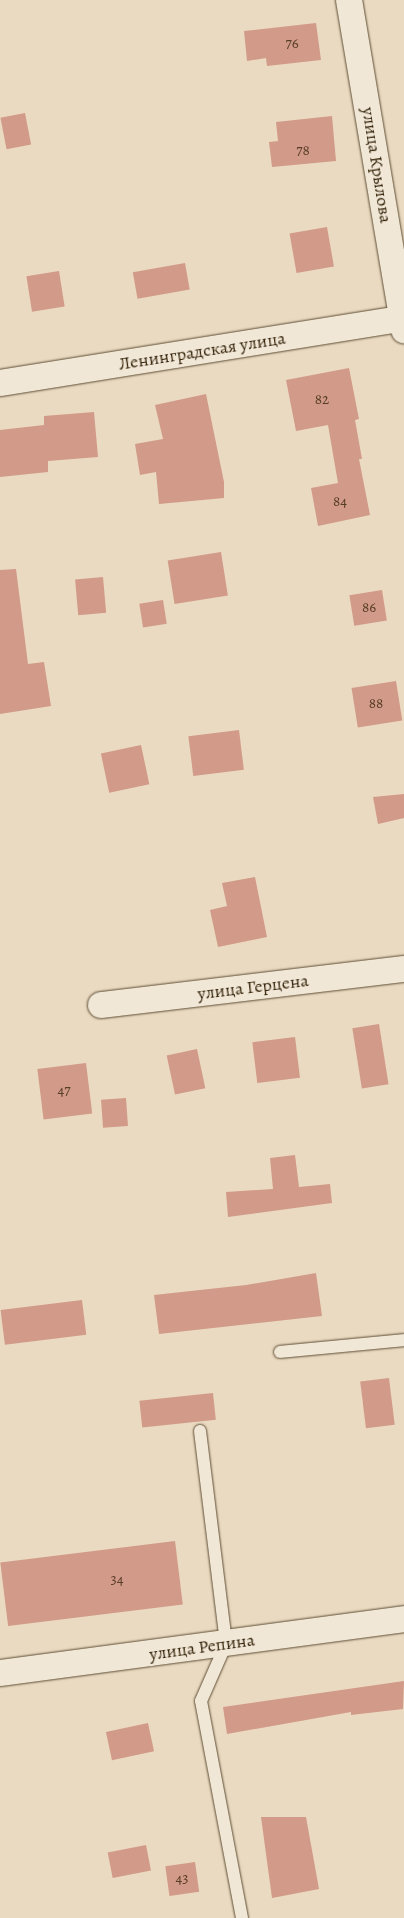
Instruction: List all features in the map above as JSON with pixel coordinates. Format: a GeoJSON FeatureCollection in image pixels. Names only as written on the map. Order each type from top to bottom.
{"type":"FeatureCollection","features":[{"type":"Feature","properties":{"kind":"street","name":"улица Крылова"},"geometry":{"type":"LineString","coordinates":[[349,0],[403,322]]}},
{"type":"Feature","properties":{"kind":"street","name":"Ленинградская улица"},"geometry":{"type":"LineString","coordinates":[[0,384],[403,322]]}},
{"type":"Feature","properties":{"kind":"street","name":"улица Герцена"},"geometry":{"type":"LineString","coordinates":[[102,1005],[404,970]]}},
{"type":"Feature","properties":{"kind":"street","name":"улица Репина"},"geometry":{"type":"LineString","coordinates":[[0,1673],[404,1619]]}},
{"type":"Feature","properties":{"kind":"lane"},"geometry":{"type":"LineString","coordinates":[[280,1352],[404,1340]]}},
{"type":"Feature","properties":{"kind":"lane"},"geometry":{"type":"LineString","coordinates":[[200,1431],[226,1644],[201,1701],[242,1918]]}},
{"type":"Feature","properties":{"kind":"building"},"geometry":{"type":"Polygon","coordinates":[[[316,23],[321,60],[267,66],[266,58],[247,61],[244,31],[316,23]]]}},
{"type":"Feature","properties":{"kind":"building"},"geometry":{"type":"Polygon","coordinates":[[[25,113],[31,144],[7,149],[0,118],[25,113]]]}},
{"type":"Feature","properties":{"kind":"building"},"geometry":{"type":"Polygon","coordinates":[[[332,116],[336,161],[272,167],[269,142],[278,141],[276,122],[332,116]]]}},
{"type":"Feature","properties":{"kind":"building"},"geometry":{"type":"Polygon","coordinates":[[[327,227],[334,266],[297,273],[290,234],[327,227]]]}},
{"type":"Feature","properties":{"kind":"building"},"geometry":{"type":"Polygon","coordinates":[[[185,263],[190,290],[137,299],[133,272],[185,263]]]}},
{"type":"Feature","properties":{"kind":"building"},"geometry":{"type":"Polygon","coordinates":[[[59,271],[65,307],[32,312],[26,276],[59,271]]]}},
{"type":"Feature","properties":{"kind":"building"},"geometry":{"type":"Polygon","coordinates":[[[349,368],[359,419],[355,420],[362,459],[359,459],[370,515],[318,526],[311,488],[338,483],[328,425],[296,431],[286,380],[349,368]]]}},
{"type":"Feature","properties":{"kind":"building"},"geometry":{"type":"Polygon","coordinates":[[[206,394],[224,482],[224,498],[159,504],[156,472],[140,475],[135,444],[163,439],[155,405],[206,394]]]}},
{"type":"Feature","properties":{"kind":"building"},"geometry":{"type":"Polygon","coordinates":[[[94,412],[98,457],[48,461],[48,472],[0,477],[0,430],[44,425],[44,416],[94,412]]]}},
{"type":"Feature","properties":{"kind":"building"},"geometry":{"type":"Polygon","coordinates":[[[221,552],[228,595],[175,604],[168,560],[221,552]]]}},
{"type":"Feature","properties":{"kind":"building"},"geometry":{"type":"Polygon","coordinates":[[[16,569],[28,664],[44,662],[51,706],[0,714],[0,570],[16,569]]]}},
{"type":"Feature","properties":{"kind":"building"},"geometry":{"type":"Polygon","coordinates":[[[103,577],[106,613],[78,615],[75,579],[103,577]]]}},
{"type":"Feature","properties":{"kind":"building"},"geometry":{"type":"Polygon","coordinates":[[[382,590],[387,621],[354,626],[349,595],[382,590]]]}},
{"type":"Feature","properties":{"kind":"building"},"geometry":{"type":"Polygon","coordinates":[[[163,600],[167,624],[143,627],[139,604],[163,600]]]}},
{"type":"Feature","properties":{"kind":"building"},"geometry":{"type":"Polygon","coordinates":[[[396,681],[402,721],[358,728],[352,688],[396,681]]]}},
{"type":"Feature","properties":{"kind":"building"},"geometry":{"type":"Polygon","coordinates":[[[239,730],[244,770],[193,776],[188,736],[239,730]]]}},
{"type":"Feature","properties":{"kind":"building"},"geometry":{"type":"Polygon","coordinates":[[[141,745],[149,784],[109,793],[101,754],[141,745]]]}},
{"type":"Feature","properties":{"kind":"building"},"geometry":{"type":"Polygon","coordinates":[[[404,794],[404,818],[378,824],[373,797],[404,794]]]}},
{"type":"Feature","properties":{"kind":"building"},"geometry":{"type":"Polygon","coordinates":[[[255,877],[267,937],[218,947],[210,910],[227,906],[222,883],[255,877]]]}},
{"type":"Feature","properties":{"kind":"building"},"geometry":{"type":"Polygon","coordinates":[[[379,1024],[389,1084],[362,1088],[352,1028],[379,1024]]]}},
{"type":"Feature","properties":{"kind":"building"},"geometry":{"type":"Polygon","coordinates":[[[295,1037],[300,1078],[257,1083],[252,1042],[295,1037]]]}},
{"type":"Feature","properties":{"kind":"building"},"geometry":{"type":"Polygon","coordinates":[[[197,1049],[205,1088],[175,1095],[167,1055],[197,1049]]]}},
{"type":"Feature","properties":{"kind":"building"},"geometry":{"type":"Polygon","coordinates":[[[86,1063],[92,1114],[44,1120],[37,1069],[86,1063]]]}},
{"type":"Feature","properties":{"kind":"building"},"geometry":{"type":"Polygon","coordinates":[[[126,1098],[128,1126],[103,1128],[101,1100],[126,1098]]]}},
{"type":"Feature","properties":{"kind":"building"},"geometry":{"type":"Polygon","coordinates":[[[295,1155],[299,1187],[330,1184],[332,1203],[228,1217],[226,1192],[273,1189],[270,1158],[295,1155]]]}},
{"type":"Feature","properties":{"kind":"building"},"geometry":{"type":"Polygon","coordinates":[[[316,1273],[322,1316],[159,1334],[154,1295],[246,1285],[316,1273]]]}},
{"type":"Feature","properties":{"kind":"building"},"geometry":{"type":"Polygon","coordinates":[[[82,1300],[86,1335],[5,1345],[1,1310],[82,1300]]]}},
{"type":"Feature","properties":{"kind":"building"},"geometry":{"type":"Polygon","coordinates":[[[389,1378],[395,1425],[366,1428],[360,1382],[389,1378]]]}},
{"type":"Feature","properties":{"kind":"building"},"geometry":{"type":"Polygon","coordinates":[[[213,1393],[216,1420],[142,1428],[139,1401],[213,1393]]]}},
{"type":"Feature","properties":{"kind":"building"},"geometry":{"type":"Polygon","coordinates":[[[175,1541],[183,1605],[8,1626],[0,1562],[175,1541]]]}},
{"type":"Feature","properties":{"kind":"building"},"geometry":{"type":"Polygon","coordinates":[[[404,1681],[403,1709],[351,1715],[351,1712],[227,1734],[223,1707],[404,1681]]]}},
{"type":"Feature","properties":{"kind":"building"},"geometry":{"type":"Polygon","coordinates":[[[148,1723],[154,1751],[112,1760],[106,1732],[148,1723]]]}},
{"type":"Feature","properties":{"kind":"building"},"geometry":{"type":"Polygon","coordinates":[[[261,1817],[306,1817],[319,1889],[272,1898],[261,1817]]]}},
{"type":"Feature","properties":{"kind":"building"},"geometry":{"type":"Polygon","coordinates":[[[146,1845],[151,1871],[113,1878],[108,1852],[146,1845]]]}},
{"type":"Feature","properties":{"kind":"building"},"geometry":{"type":"Polygon","coordinates":[[[195,1862],[199,1892],[169,1896],[165,1866],[195,1862]]]}}]}
